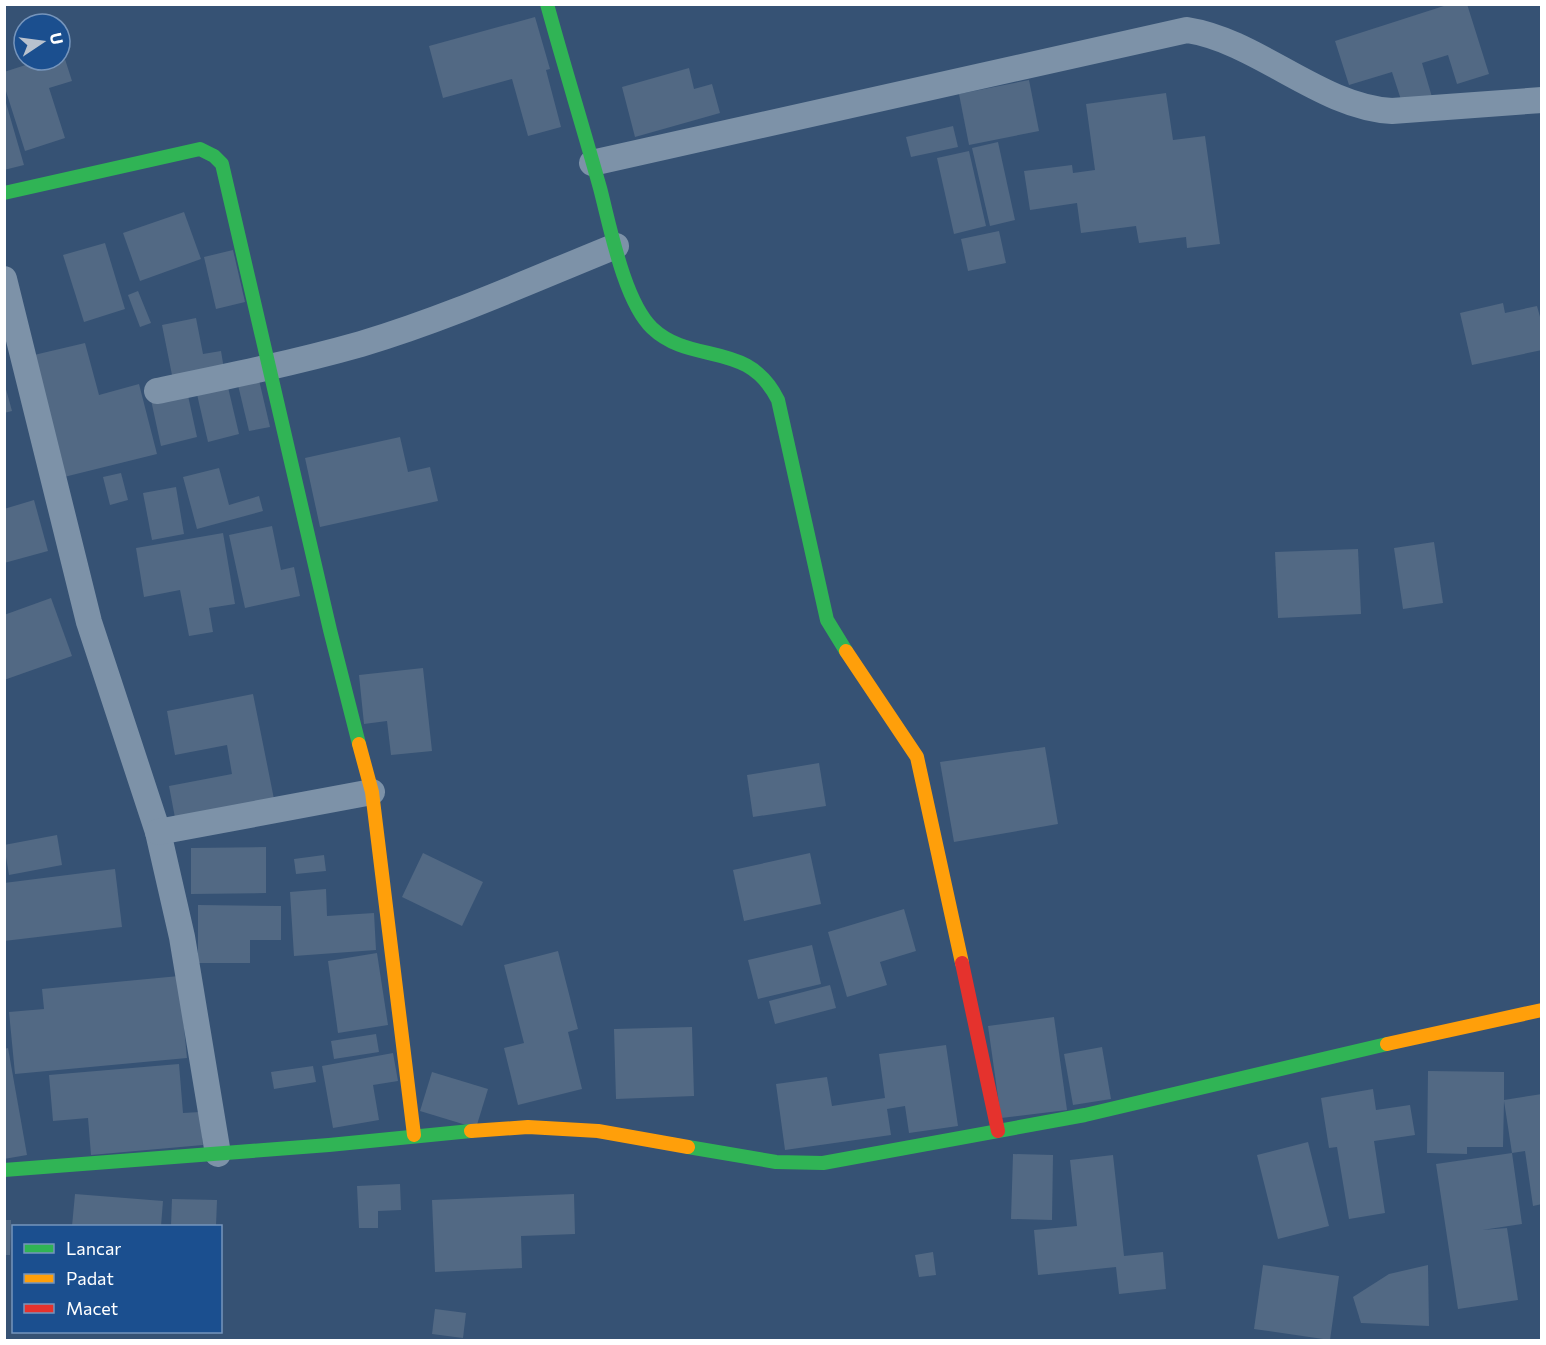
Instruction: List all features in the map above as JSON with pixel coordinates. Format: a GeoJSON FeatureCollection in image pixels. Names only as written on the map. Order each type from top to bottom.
{"type":"FeatureCollection","features":[{"type":"Feature","properties":{"kind":"street"},"geometry":{"type":"LineString","coordinates":[[547,4],[616,246],[637,302],[653,328],[675,342],[750,366],[764,376],[778,400],[827,620],[841,645],[888,710],[917,757],[998,1131]]}},
{"type":"Feature","properties":{"kind":"street"},"geometry":{"type":"LineString","coordinates":[[592,163],[1187,30],[1223,41],[1371,108],[1392,111],[1542,100]]}},
{"type":"Feature","properties":{"kind":"street"},"geometry":{"type":"LineString","coordinates":[[4,193],[200,149],[214,156],[222,164],[330,630],[372,792],[414,1135]]}},
{"type":"Feature","properties":{"kind":"street"},"geometry":{"type":"LineString","coordinates":[[157,391],[269,368],[361,343],[424,322],[616,246]]}},
{"type":"Feature","properties":{"kind":"street"},"geometry":{"type":"LineString","coordinates":[[4,279],[11,337],[89,622],[158,832],[182,937],[218,1154]]}},
{"type":"Feature","properties":{"kind":"street"},"geometry":{"type":"LineString","coordinates":[[158,832],[372,792]]}},
{"type":"Feature","properties":{"kind":"street"},"geometry":{"type":"LineString","coordinates":[[4,1170],[528,1127],[598,1131],[776,1162],[823,1163],[1085,1115],[1415,1037],[1542,1010]]}},
{"type":"Feature","properties":{"kind":"building"},"geometry":{"type":"Polygon","coordinates":[[[1450,4],[1467,4],[1489,74],[1457,84],[1448,55],[1422,63],[1432,97],[1403,106],[1392,72],[1349,85],[1335,41],[1450,4]]]}},
{"type":"Feature","properties":{"kind":"building"},"geometry":{"type":"Polygon","coordinates":[[[535,17],[550,69],[546,70],[561,127],[528,136],[512,79],[443,98],[429,46],[535,17]]]}},
{"type":"Feature","properties":{"kind":"building"},"geometry":{"type":"Polygon","coordinates":[[[689,68],[694,89],[712,84],[720,113],[635,137],[622,87],[689,68]]]}},
{"type":"Feature","properties":{"kind":"building"},"geometry":{"type":"Polygon","coordinates":[[[12,69],[12,72],[69,72],[72,81],[49,88],[65,138],[25,151],[4,85],[4,72],[12,69]]]}},
{"type":"Feature","properties":{"kind":"building"},"geometry":{"type":"Polygon","coordinates":[[[1029,80],[1039,131],[969,145],[959,94],[1029,80]]]}},
{"type":"Feature","properties":{"kind":"building"},"geometry":{"type":"Polygon","coordinates":[[[1166,93],[1173,140],[1205,136],[1220,244],[1187,248],[1186,237],[1139,243],[1136,226],[1081,233],[1077,203],[1030,210],[1024,171],[1072,165],[1073,173],[1095,170],[1086,104],[1166,93]]]}},
{"type":"Feature","properties":{"kind":"building"},"geometry":{"type":"Polygon","coordinates":[[[4,96],[24,165],[4,170],[4,96]]]}},
{"type":"Feature","properties":{"kind":"building"},"geometry":{"type":"Polygon","coordinates":[[[953,126],[958,147],[911,157],[906,137],[953,126]]]}},
{"type":"Feature","properties":{"kind":"building"},"geometry":{"type":"Polygon","coordinates":[[[998,142],[1015,220],[990,226],[972,148],[998,142]]]}},
{"type":"Feature","properties":{"kind":"building"},"geometry":{"type":"Polygon","coordinates":[[[969,151],[986,226],[954,234],[937,158],[969,151]]]}},
{"type":"Feature","properties":{"kind":"building"},"geometry":{"type":"Polygon","coordinates":[[[184,212],[201,259],[140,281],[123,233],[184,212]]]}},
{"type":"Feature","properties":{"kind":"building"},"geometry":{"type":"Polygon","coordinates":[[[999,231],[1006,263],[968,271],[961,239],[999,231]]]}},
{"type":"Feature","properties":{"kind":"building"},"geometry":{"type":"Polygon","coordinates":[[[105,243],[125,309],[84,322],[63,255],[105,243]]]}},
{"type":"Feature","properties":{"kind":"building"},"geometry":{"type":"Polygon","coordinates":[[[233,250],[245,302],[216,309],[204,257],[233,250]]]}},
{"type":"Feature","properties":{"kind":"building"},"geometry":{"type":"Polygon","coordinates":[[[138,291],[151,323],[140,327],[128,295],[138,291]]]}},
{"type":"Feature","properties":{"kind":"building"},"geometry":{"type":"Polygon","coordinates":[[[1503,303],[1505,313],[1537,306],[1542,324],[1542,350],[1472,365],[1460,313],[1503,303]]]}},
{"type":"Feature","properties":{"kind":"building"},"geometry":{"type":"Polygon","coordinates":[[[196,318],[203,354],[221,351],[224,369],[173,380],[162,325],[196,318]]]}},
{"type":"Feature","properties":{"kind":"building"},"geometry":{"type":"Polygon","coordinates":[[[85,343],[99,395],[139,384],[157,454],[64,477],[34,355],[85,343]]]}},
{"type":"Feature","properties":{"kind":"building"},"geometry":{"type":"Polygon","coordinates":[[[259,380],[270,427],[249,431],[238,385],[259,380]]]}},
{"type":"Feature","properties":{"kind":"building"},"geometry":{"type":"Polygon","coordinates":[[[4,382],[12,411],[4,413],[4,382]]]}},
{"type":"Feature","properties":{"kind":"building"},"geometry":{"type":"Polygon","coordinates":[[[227,383],[239,434],[208,442],[196,390],[227,383]]]}},
{"type":"Feature","properties":{"kind":"building"},"geometry":{"type":"Polygon","coordinates":[[[187,391],[197,437],[161,446],[151,400],[187,391]]]}},
{"type":"Feature","properties":{"kind":"building"},"geometry":{"type":"Polygon","coordinates":[[[400,437],[408,472],[430,467],[438,501],[320,527],[305,458],[400,437]]]}},
{"type":"Feature","properties":{"kind":"building"},"geometry":{"type":"Polygon","coordinates":[[[219,468],[229,505],[259,496],[263,511],[197,529],[183,477],[219,468]]]}},
{"type":"Feature","properties":{"kind":"building"},"geometry":{"type":"Polygon","coordinates":[[[121,473],[128,500],[110,505],[103,477],[121,473]]]}},
{"type":"Feature","properties":{"kind":"building"},"geometry":{"type":"Polygon","coordinates":[[[176,487],[184,534],[152,540],[143,493],[176,487]]]}},
{"type":"Feature","properties":{"kind":"building"},"geometry":{"type":"Polygon","coordinates":[[[34,500],[48,551],[4,563],[4,509],[34,500]]]}},
{"type":"Feature","properties":{"kind":"building"},"geometry":{"type":"Polygon","coordinates":[[[272,526],[281,570],[294,567],[300,596],[245,608],[229,535],[272,526]]]}},
{"type":"Feature","properties":{"kind":"building"},"geometry":{"type":"Polygon","coordinates":[[[223,533],[235,604],[209,608],[213,632],[189,636],[180,590],[144,597],[136,548],[223,533]]]}},
{"type":"Feature","properties":{"kind":"building"},"geometry":{"type":"Polygon","coordinates":[[[1434,542],[1443,603],[1403,609],[1394,548],[1434,542]]]}},
{"type":"Feature","properties":{"kind":"building"},"geometry":{"type":"Polygon","coordinates":[[[1358,549],[1361,614],[1278,618],[1275,552],[1358,549]]]}},
{"type":"Feature","properties":{"kind":"building"},"geometry":{"type":"Polygon","coordinates":[[[51,598],[72,656],[4,680],[4,615],[51,598]]]}},
{"type":"Feature","properties":{"kind":"building"},"geometry":{"type":"Polygon","coordinates":[[[423,668],[432,751],[391,755],[387,721],[364,724],[359,675],[423,668]]]}},
{"type":"Feature","properties":{"kind":"building"},"geometry":{"type":"Polygon","coordinates":[[[253,694],[275,804],[176,823],[169,786],[232,774],[227,745],[175,755],[167,711],[253,694]]]}},
{"type":"Feature","properties":{"kind":"building"},"geometry":{"type":"Polygon","coordinates":[[[1045,747],[1058,824],[954,842],[940,762],[1045,747]]]}},
{"type":"Feature","properties":{"kind":"building"},"geometry":{"type":"Polygon","coordinates":[[[819,763],[826,806],[753,817],[747,775],[819,763]]]}},
{"type":"Feature","properties":{"kind":"building"},"geometry":{"type":"Polygon","coordinates":[[[57,835],[62,865],[9,875],[4,845],[57,835]]]}},
{"type":"Feature","properties":{"kind":"building"},"geometry":{"type":"Polygon","coordinates":[[[266,847],[266,893],[191,894],[191,848],[266,847]]]}},
{"type":"Feature","properties":{"kind":"building"},"geometry":{"type":"Polygon","coordinates":[[[423,853],[483,882],[462,926],[402,897],[423,853]]]}},
{"type":"Feature","properties":{"kind":"building"},"geometry":{"type":"Polygon","coordinates":[[[810,853],[821,904],[744,921],[733,870],[810,853]]]}},
{"type":"Feature","properties":{"kind":"building"},"geometry":{"type":"Polygon","coordinates":[[[324,855],[326,871],[296,874],[294,859],[324,855]]]}},
{"type":"Feature","properties":{"kind":"building"},"geometry":{"type":"Polygon","coordinates":[[[115,869],[122,927],[4,941],[4,883],[115,869]]]}},
{"type":"Feature","properties":{"kind":"building"},"geometry":{"type":"Polygon","coordinates":[[[326,889],[327,916],[374,913],[376,950],[294,956],[290,892],[326,889]]]}},
{"type":"Feature","properties":{"kind":"building"},"geometry":{"type":"Polygon","coordinates":[[[198,905],[281,906],[281,940],[250,940],[250,963],[198,963],[198,905]]]}},
{"type":"Feature","properties":{"kind":"building"},"geometry":{"type":"Polygon","coordinates":[[[904,909],[916,951],[880,962],[887,985],[847,997],[828,932],[904,909]]]}},
{"type":"Feature","properties":{"kind":"building"},"geometry":{"type":"Polygon","coordinates":[[[812,945],[821,984],[758,999],[748,960],[812,945]]]}},
{"type":"Feature","properties":{"kind":"building"},"geometry":{"type":"Polygon","coordinates":[[[558,951],[578,1029],[568,1032],[582,1089],[518,1105],[504,1048],[524,1043],[504,965],[558,951]]]}},
{"type":"Feature","properties":{"kind":"building"},"geometry":{"type":"Polygon","coordinates":[[[377,953],[388,1025],[338,1033],[328,961],[377,953]]]}},
{"type":"Feature","properties":{"kind":"building"},"geometry":{"type":"Polygon","coordinates":[[[179,976],[187,1058],[15,1074],[9,1012],[44,1009],[42,989],[179,976]]]}},
{"type":"Feature","properties":{"kind":"building"},"geometry":{"type":"Polygon","coordinates":[[[830,985],[836,1008],[775,1024],[769,1001],[830,985]]]}},
{"type":"Feature","properties":{"kind":"building"},"geometry":{"type":"Polygon","coordinates":[[[1054,1017],[1067,1110],[1001,1118],[988,1026],[1054,1017]]]}},
{"type":"Feature","properties":{"kind":"building"},"geometry":{"type":"Polygon","coordinates":[[[692,1027],[694,1096],[616,1099],[614,1029],[692,1027]]]}},
{"type":"Feature","properties":{"kind":"building"},"geometry":{"type":"Polygon","coordinates":[[[376,1034],[379,1052],[334,1059],[331,1041],[376,1034]]]}},
{"type":"Feature","properties":{"kind":"building"},"geometry":{"type":"Polygon","coordinates":[[[946,1045],[958,1126],[909,1133],[905,1106],[887,1109],[891,1135],[785,1150],[776,1084],[827,1077],[832,1106],[885,1098],[879,1054],[946,1045]]]}},
{"type":"Feature","properties":{"kind":"building"},"geometry":{"type":"Polygon","coordinates":[[[1102,1047],[1111,1099],[1073,1105],[1064,1054],[1102,1047]]]}},
{"type":"Feature","properties":{"kind":"building"},"geometry":{"type":"Polygon","coordinates":[[[8,1048],[27,1155],[4,1159],[4,1049],[8,1048]]]}},
{"type":"Feature","properties":{"kind":"building"},"geometry":{"type":"Polygon","coordinates":[[[393,1053],[398,1081],[373,1085],[379,1120],[333,1128],[322,1066],[393,1053]]]}},
{"type":"Feature","properties":{"kind":"building"},"geometry":{"type":"Polygon","coordinates":[[[179,1064],[183,1113],[200,1112],[203,1145],[91,1155],[88,1118],[53,1121],[49,1075],[179,1064]]]}},
{"type":"Feature","properties":{"kind":"building"},"geometry":{"type":"Polygon","coordinates":[[[313,1066],[316,1082],[274,1089],[271,1072],[313,1066]]]}},
{"type":"Feature","properties":{"kind":"building"},"geometry":{"type":"Polygon","coordinates":[[[1428,1071],[1504,1072],[1504,1100],[1542,1094],[1542,1204],[1533,1206],[1525,1151],[1512,1153],[1504,1101],[1503,1147],[1467,1147],[1467,1154],[1427,1153],[1428,1071]]]}},
{"type":"Feature","properties":{"kind":"building"},"geometry":{"type":"Polygon","coordinates":[[[432,1072],[488,1089],[476,1128],[420,1111],[432,1072]]]}},
{"type":"Feature","properties":{"kind":"building"},"geometry":{"type":"Polygon","coordinates":[[[1373,1089],[1376,1110],[1410,1105],[1415,1135],[1374,1141],[1385,1213],[1349,1219],[1337,1147],[1329,1148],[1321,1098],[1373,1089]]]}},
{"type":"Feature","properties":{"kind":"building"},"geometry":{"type":"Polygon","coordinates":[[[1308,1142],[1329,1226],[1278,1239],[1257,1155],[1308,1142]]]}},
{"type":"Feature","properties":{"kind":"building"},"geometry":{"type":"Polygon","coordinates":[[[1512,1153],[1522,1224],[1482,1230],[1507,1228],[1518,1300],[1458,1309],[1436,1164],[1512,1153]]]}},
{"type":"Feature","properties":{"kind":"building"},"geometry":{"type":"Polygon","coordinates":[[[1013,1154],[1053,1155],[1052,1220],[1011,1219],[1013,1154]]]}},
{"type":"Feature","properties":{"kind":"building"},"geometry":{"type":"Polygon","coordinates":[[[1113,1155],[1124,1256],[1163,1252],[1166,1289],[1119,1294],[1116,1267],[1038,1275],[1034,1230],[1077,1226],[1070,1160],[1113,1155]]]}},
{"type":"Feature","properties":{"kind":"building"},"geometry":{"type":"Polygon","coordinates":[[[400,1184],[401,1210],[378,1211],[378,1228],[359,1228],[357,1186],[400,1184]]]}},
{"type":"Feature","properties":{"kind":"building"},"geometry":{"type":"Polygon","coordinates":[[[75,1194],[163,1201],[161,1225],[72,1225],[75,1194]]]}},
{"type":"Feature","properties":{"kind":"building"},"geometry":{"type":"Polygon","coordinates":[[[574,1194],[575,1234],[521,1236],[522,1268],[435,1272],[432,1200],[574,1194]]]}},
{"type":"Feature","properties":{"kind":"building"},"geometry":{"type":"Polygon","coordinates":[[[172,1199],[217,1200],[216,1225],[171,1225],[172,1199]]]}},
{"type":"Feature","properties":{"kind":"building"},"geometry":{"type":"Polygon","coordinates":[[[4,1220],[11,1220],[10,1255],[4,1255],[4,1220]]]}},
{"type":"Feature","properties":{"kind":"building"},"geometry":{"type":"Polygon","coordinates":[[[933,1252],[936,1275],[919,1277],[915,1255],[933,1252]]]}},
{"type":"Feature","properties":{"kind":"building"},"geometry":{"type":"Polygon","coordinates":[[[1263,1265],[1339,1276],[1330,1340],[1254,1329],[1263,1265]]]}},
{"type":"Feature","properties":{"kind":"building"},"geometry":{"type":"Polygon","coordinates":[[[1428,1265],[1429,1326],[1361,1323],[1353,1297],[1389,1274],[1428,1265]]]}},
{"type":"Feature","properties":{"kind":"building"},"geometry":{"type":"Polygon","coordinates":[[[435,1309],[466,1313],[463,1338],[432,1334],[435,1309]]]}},
{"type":"Feature","properties":{"kind":"traffic: fast"},"geometry":{"type":"LineString","coordinates":[[547,4],[600,188],[613,242],[633,300],[652,328],[668,340],[684,347],[735,360],[751,368],[766,381],[778,400],[827,620],[846,651]]}},
{"type":"Feature","properties":{"kind":"traffic: fast"},"geometry":{"type":"LineString","coordinates":[[4,193],[200,149],[214,156],[222,164],[330,630],[359,744]]}},
{"type":"Feature","properties":{"kind":"traffic: fast"},"geometry":{"type":"LineString","coordinates":[[688,1147],[776,1162],[823,1163],[1085,1115],[1387,1044]]}},
{"type":"Feature","properties":{"kind":"traffic: fast"},"geometry":{"type":"LineString","coordinates":[[4,1170],[329,1145],[471,1131]]}},
{"type":"Feature","properties":{"kind":"traffic: slow"},"geometry":{"type":"LineString","coordinates":[[846,651],[917,757],[962,963]]}},
{"type":"Feature","properties":{"kind":"traffic: slow"},"geometry":{"type":"LineString","coordinates":[[359,744],[372,792],[414,1135]]}},
{"type":"Feature","properties":{"kind":"traffic: slow"},"geometry":{"type":"LineString","coordinates":[[1387,1044],[1542,1010]]}},
{"type":"Feature","properties":{"kind":"traffic: slow"},"geometry":{"type":"LineString","coordinates":[[471,1131],[528,1127],[598,1131],[688,1147]]}},
{"type":"Feature","properties":{"kind":"traffic: jam"},"geometry":{"type":"LineString","coordinates":[[962,963],[998,1131]]}}]}
